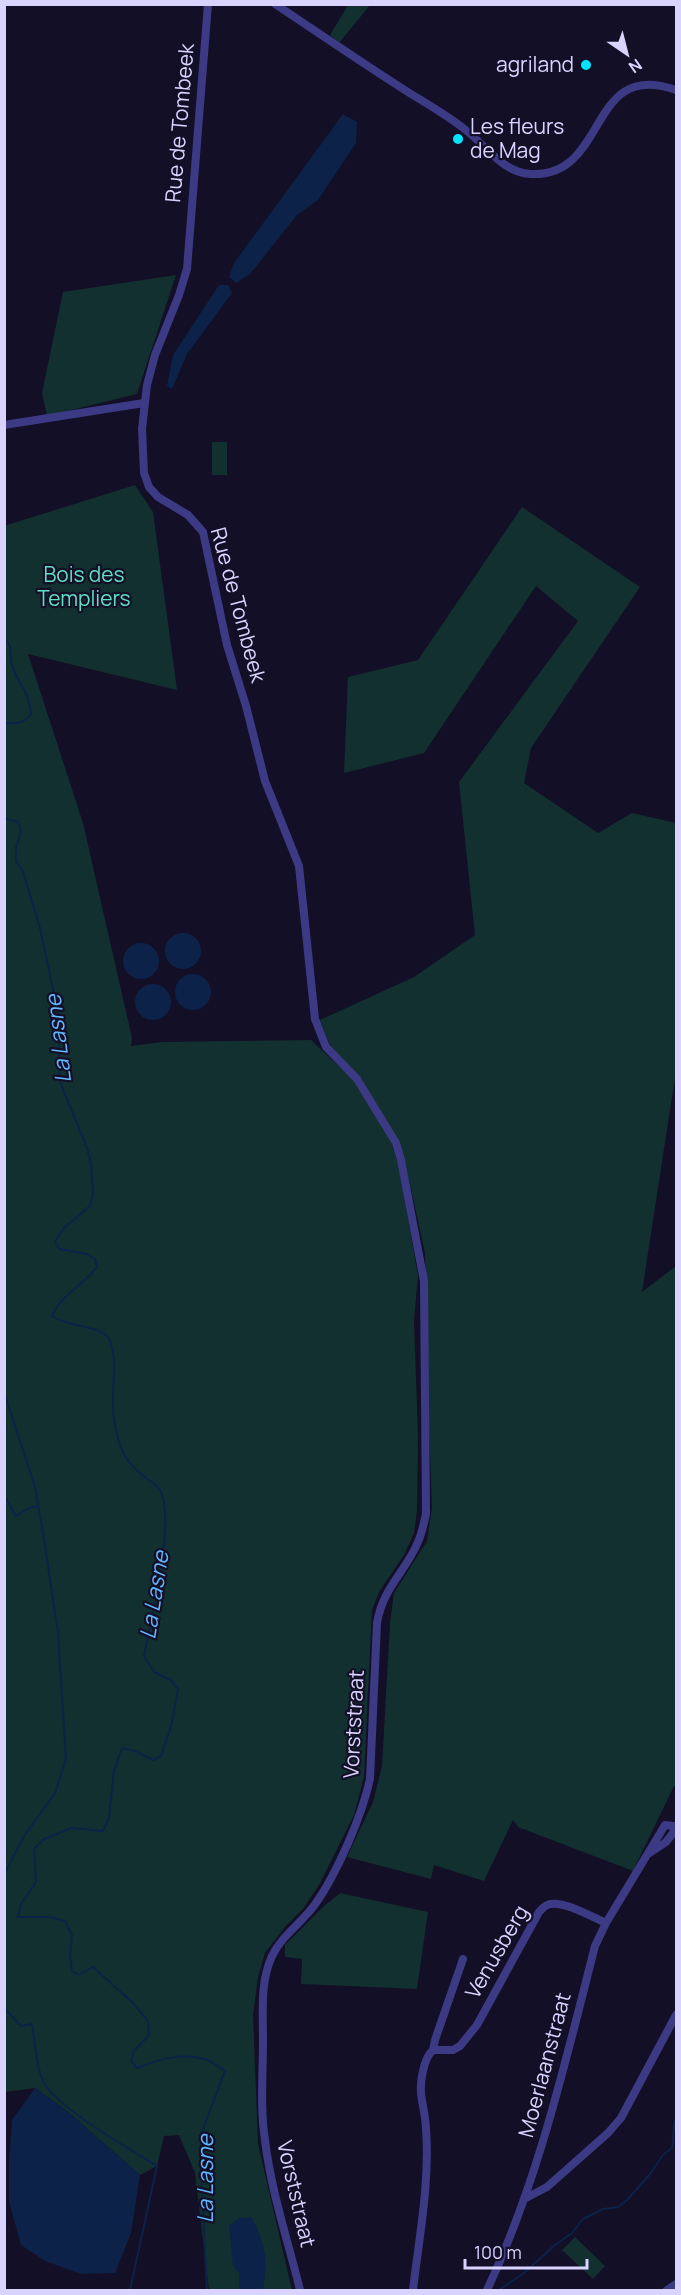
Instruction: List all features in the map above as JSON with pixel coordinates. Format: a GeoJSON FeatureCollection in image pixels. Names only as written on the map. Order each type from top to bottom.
{"type":"FeatureCollection","features":[{"type":"Feature","properties":{"kind":"street","name":"Rue de Tombeek"},"geometry":{"type":"LineString","coordinates":[[208,4],[187,269],[180,295],[155,355],[144,403],[141,429],[144,473],[149,487],[158,497],[188,515],[203,532],[227,645],[246,706],[265,781],[299,866],[315,1019],[326,1047],[357,1079],[396,1143],[405,1176]]}},
{"type":"Feature","properties":{"kind":"street"},"geometry":{"type":"LineString","coordinates":[[275,4],[463,128],[498,160],[519,172],[545,173],[558,170],[570,163],[582,150],[610,103],[625,90],[640,85],[660,84],[676,90]]}},
{"type":"Feature","properties":{"kind":"street"},"geometry":{"type":"LineString","coordinates":[[4,425],[144,403]]}},
{"type":"Feature","properties":{"kind":"street","name":"Vorststraat"},"geometry":{"type":"LineString","coordinates":[[300,2290],[265,2141],[264,1987],[273,1956],[280,1942],[314,1905],[325,1889],[360,1817],[370,1779],[377,1623],[380,1606],[418,1543],[426,1514],[424,1281],[405,1176]]}},
{"type":"Feature","properties":{"kind":"street","name":"Moerlaanstraat"},"geometry":{"type":"LineString","coordinates":[[487,2290],[524,2199],[546,2132],[595,1947],[606,1923],[648,1854]]}},
{"type":"Feature","properties":{"kind":"street","name":"Venusberg"},"geometry":{"type":"LineString","coordinates":[[434,2050],[453,2050],[477,2025],[544,1906],[551,1904],[567,1906],[606,1923]]}},
{"type":"Feature","properties":{"kind":"street"},"geometry":{"type":"LineString","coordinates":[[413,2290],[426,2169],[427,2130],[420,2090],[422,2075],[429,2054],[434,2050],[435,2040],[463,1959]]}},
{"type":"Feature","properties":{"kind":"street"},"geometry":{"type":"LineString","coordinates":[[524,2199],[547,2187],[608,2133],[621,2118],[676,2015]]}},
{"type":"Feature","properties":{"kind":"street"},"geometry":{"type":"LineString","coordinates":[[667,2290],[676,2284]]}},
{"type":"Feature","properties":{"kind":"green space"},"geometry":{"type":"Polygon","coordinates":[[[348,5],[370,5],[339,43],[330,35],[348,5]]]}},
{"type":"Feature","properties":{"kind":"green space"},"geometry":{"type":"Polygon","coordinates":[[[176,275],[137,394],[47,416],[42,393],[63,292],[176,275]]]}},
{"type":"Feature","properties":{"kind":"green space"},"geometry":{"type":"Polygon","coordinates":[[[212,442],[227,442],[227,475],[212,475],[212,442]]]}},
{"type":"Feature","properties":{"kind":"green space","name":"Bois des Templiers"},"geometry":{"type":"Polygon","coordinates":[[[135,485],[153,512],[177,690],[28,654],[83,823],[132,1038],[131,1046],[162,1042],[311,1040],[344,1071],[335,1058],[320,1020],[414,977],[475,935],[459,782],[578,621],[536,586],[424,753],[344,773],[348,677],[418,660],[522,507],[640,587],[531,748],[524,783],[598,833],[632,813],[676,823],[676,1071],[642,1292],[676,1266],[676,1787],[674,1786],[633,1871],[518,1827],[513,1820],[484,1881],[434,1865],[431,1879],[347,1857],[373,1802],[382,1766],[390,1623],[394,1593],[427,1541],[432,1508],[425,1253],[404,1157],[373,1112],[391,1142],[399,1167],[418,1276],[414,1320],[418,1437],[417,1510],[414,1533],[404,1555],[379,1592],[372,1610],[364,1777],[354,1815],[319,1885],[303,1909],[285,1927],[265,1953],[258,1977],[253,2015],[258,2144],[292,2290],[209,2290],[195,2173],[179,2135],[164,2136],[157,2166],[140,2175],[68,2112],[35,2088],[5,2092],[4,526],[135,485]]]}},
{"type":"Feature","properties":{"kind":"green space"},"geometry":{"type":"Polygon","coordinates":[[[340,1893],[428,1912],[417,1989],[301,1984],[302,1959],[285,1957],[285,1945],[340,1893]]]}},
{"type":"Feature","properties":{"kind":"green space"},"geometry":{"type":"Polygon","coordinates":[[[575,2237],[605,2266],[593,2279],[562,2250],[575,2237]]]}},
{"type":"Feature","properties":{"kind":"water"},"geometry":{"type":"Polygon","coordinates":[[[343,114],[357,122],[356,143],[318,200],[297,215],[250,274],[236,283],[229,277],[234,263],[343,114]]]}},
{"type":"Feature","properties":{"kind":"water"},"geometry":{"type":"Polygon","coordinates":[[[219,285],[228,285],[232,293],[187,354],[172,389],[167,386],[173,355],[219,285]]]}},
{"type":"Feature","properties":{"kind":"water"},"geometry":{"type":"Polygon","coordinates":[[[183,933],[195,939],[201,951],[195,963],[183,969],[171,963],[165,951],[171,939],[183,933]]]}},
{"type":"Feature","properties":{"kind":"water"},"geometry":{"type":"Polygon","coordinates":[[[141,943],[153,949],[159,961],[153,973],[141,979],[129,973],[123,961],[129,949],[141,943]]]}},
{"type":"Feature","properties":{"kind":"water"},"geometry":{"type":"Polygon","coordinates":[[[193,974],[205,980],[211,992],[205,1004],[193,1010],[181,1004],[175,992],[181,980],[193,974]]]}},
{"type":"Feature","properties":{"kind":"water"},"geometry":{"type":"Polygon","coordinates":[[[153,984],[165,990],[171,1002],[165,1014],[153,1020],[141,1014],[135,1002],[141,990],[153,984]]]}},
{"type":"Feature","properties":{"kind":"water"},"geometry":{"type":"Polygon","coordinates":[[[35,2088],[68,2112],[140,2175],[131,2233],[115,2273],[81,2274],[45,2261],[21,2245],[9,2202],[12,2120],[35,2088]]]}},
{"type":"Feature","properties":{"kind":"water"},"geometry":{"type":"Polygon","coordinates":[[[251,2217],[263,2244],[265,2270],[263,2290],[239,2290],[239,2273],[233,2265],[229,2225],[240,2218],[251,2217]]]}},
{"type":"Feature","properties":{"kind":"waterway","name":"La Lasne"},"geometry":{"type":"LineString","coordinates":[[4,639],[9,645],[14,672],[26,693],[31,714],[19,723],[4,723]]}},
{"type":"Feature","properties":{"kind":"waterway","name":"La Lasne"},"geometry":{"type":"LineString","coordinates":[[4,818],[18,822],[21,832],[16,847],[16,861],[23,872],[40,928],[58,1013],[60,1082],[87,1148],[91,1164],[93,1193],[90,1206],[64,1228],[55,1242],[59,1249],[87,1254],[95,1259],[97,1267],[61,1301],[52,1316],[58,1320],[99,1331],[105,1334],[112,1346],[113,1414],[119,1441],[131,1464],[160,1490],[164,1504],[164,1546],[161,1571],[144,1656],[154,1672],[171,1680],[178,1689],[172,1723],[161,1756],[153,1760],[135,1751],[122,1748],[114,1771],[109,1818],[103,1831],[72,1828],[44,1839],[34,1849],[36,1882],[21,1904],[18,1917],[50,1917],[65,1921],[72,1935],[70,1956],[72,1971],[79,1975],[93,1967],[133,2003],[148,2021],[149,2035],[134,2051],[131,2061],[137,2068],[162,2060],[195,2057],[212,2062],[225,2071],[201,2134],[207,2290]]}},
{"type":"Feature","properties":{"kind":"waterway"},"geometry":{"type":"LineString","coordinates":[[4,1392],[35,1487],[44,1539],[58,1633],[66,1759],[55,1793],[24,1836],[4,1875]]}},
{"type":"Feature","properties":{"kind":"waterway"},"geometry":{"type":"LineString","coordinates":[[4,1495],[16,1516],[29,1508],[38,1506]]}},
{"type":"Feature","properties":{"kind":"waterway"},"geometry":{"type":"LineString","coordinates":[[4,2008],[21,2026],[32,2024],[40,2073],[49,2090],[76,2114],[157,2166],[130,2290]]}},
{"type":"Feature","properties":{"kind":"waterway"},"geometry":{"type":"LineString","coordinates":[[499,2290],[524,2273],[572,2233],[583,2219],[603,2209],[618,2207],[627,2200],[663,2155],[672,2148],[676,2118]]}},
{"type":"Feature","properties":{"kind":"place","name":"agriland"},"geometry":{"type":"Point","coordinates":[586,65]}},
{"type":"Feature","properties":{"kind":"place","name":"Les fleurs de Mag"},"geometry":{"type":"Point","coordinates":[458,139]}}]}
